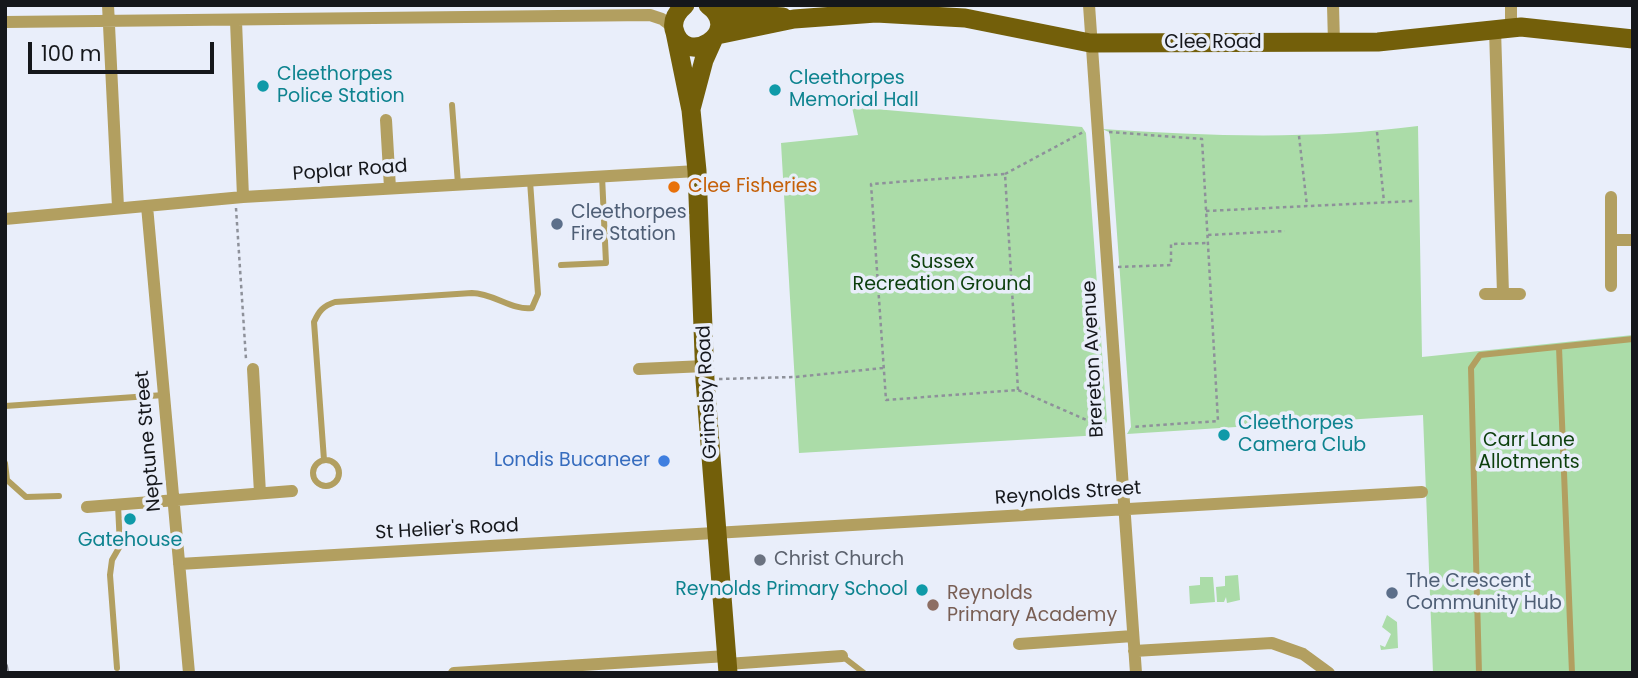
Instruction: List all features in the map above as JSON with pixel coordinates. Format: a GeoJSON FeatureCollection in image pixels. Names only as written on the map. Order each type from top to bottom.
{"type":"FeatureCollection","features":[{"type":"Feature","properties":{"kind":"main road","name":"Grimsby Road"},"geometry":{"type":"LineString","coordinates":[[664,5],[674,28],[691,110],[697,171],[705,373],[727,664]]}},
{"type":"Feature","properties":{"kind":"main road"},"geometry":{"type":"LineString","coordinates":[[674,28],[679,11],[685,5]]}},
{"type":"Feature","properties":{"kind":"main road"},"geometry":{"type":"LineString","coordinates":[[712,9],[719,20],[715,37]]}},
{"type":"Feature","properties":{"kind":"main road","name":"Clee Road"},"geometry":{"type":"LineString","coordinates":[[712,9],[794,19]]}},
{"type":"Feature","properties":{"kind":"main road","name":"Clee Road"},"geometry":{"type":"LineString","coordinates":[[674,28],[685,44],[692,47],[700,47],[715,37],[794,19],[837,14],[928,14],[965,18],[1090,43],[1334,43],[1401,40],[1503,28],[1633,39]]}},
{"type":"Feature","properties":{"kind":"main road","name":"Grimsby Road"},"geometry":{"type":"LineString","coordinates":[[691,110],[704,60],[715,37]]}},
{"type":"Feature","properties":{"kind":"street"},"geometry":{"type":"LineString","coordinates":[[108,5],[117,207]]}},
{"type":"Feature","properties":{"kind":"street"},"geometry":{"type":"LineString","coordinates":[[617,15],[639,5]]}},
{"type":"Feature","properties":{"kind":"street","name":"Brereton Avenue"},"geometry":{"type":"LineString","coordinates":[[1089,5],[1136,673]]}},
{"type":"Feature","properties":{"kind":"street"},"geometry":{"type":"LineString","coordinates":[[1333,5],[1334,43]]}},
{"type":"Feature","properties":{"kind":"street"},"geometry":{"type":"LineString","coordinates":[[1503,294],[1499,86],[1503,28],[1511,5]]}},
{"type":"Feature","properties":{"kind":"street"},"geometry":{"type":"LineString","coordinates":[[5,22],[650,15],[662,19],[674,28]]}},
{"type":"Feature","properties":{"kind":"street"},"geometry":{"type":"LineString","coordinates":[[236,21],[239,198]]}},
{"type":"Feature","properties":{"kind":"street"},"geometry":{"type":"LineString","coordinates":[[386,120],[390,188]]}},
{"type":"Feature","properties":{"kind":"street","name":"Poplar Road"},"geometry":{"type":"LineString","coordinates":[[5,219],[239,198],[697,171]]}},
{"type":"Feature","properties":{"kind":"street"},"geometry":{"type":"LineString","coordinates":[[1611,197],[1611,286]]}},
{"type":"Feature","properties":{"kind":"street","name":"Neptune Street"},"geometry":{"type":"LineString","coordinates":[[147,206],[189,673]]}},
{"type":"Feature","properties":{"kind":"street"},"geometry":{"type":"LineString","coordinates":[[1611,240],[1633,240]]}},
{"type":"Feature","properties":{"kind":"street"},"geometry":{"type":"LineString","coordinates":[[1485,294],[1520,294]]}},
{"type":"Feature","properties":{"kind":"street"},"geometry":{"type":"LineString","coordinates":[[253,369],[260,493]]}},
{"type":"Feature","properties":{"kind":"street"},"geometry":{"type":"LineString","coordinates":[[639,369],[705,373]]}},
{"type":"Feature","properties":{"kind":"street"},"geometry":{"type":"LineString","coordinates":[[88,507],[292,491]]}},
{"type":"Feature","properties":{"kind":"street","name":"Reynolds Street"},"geometry":{"type":"LineString","coordinates":[[718,535],[1422,492]]}},
{"type":"Feature","properties":{"kind":"street","name":"St Helier's Road"},"geometry":{"type":"LineString","coordinates":[[179,564],[718,535]]}},
{"type":"Feature","properties":{"kind":"street"},"geometry":{"type":"LineString","coordinates":[[1019,644],[1133,636]]}},
{"type":"Feature","properties":{"kind":"street"},"geometry":{"type":"LineString","coordinates":[[1134,651],[1272,643],[1303,654],[1329,673]]}},
{"type":"Feature","properties":{"kind":"street"},"geometry":{"type":"LineString","coordinates":[[454,673],[727,664],[842,656]]}},
{"type":"Feature","properties":{"kind":"lane"},"geometry":{"type":"LineString","coordinates":[[453,105],[458,184]]}},
{"type":"Feature","properties":{"kind":"lane"},"geometry":{"type":"LineString","coordinates":[[561,265],[606,263],[602,176]]}},
{"type":"Feature","properties":{"kind":"lane"},"geometry":{"type":"LineString","coordinates":[[324,460],[314,322],[318,313],[326,305],[335,302],[472,293],[489,295],[524,308],[532,308],[538,295],[530,179]]}},
{"type":"Feature","properties":{"kind":"lane"},"geometry":{"type":"LineString","coordinates":[[1479,673],[1471,368],[1480,355],[1633,339]]}},
{"type":"Feature","properties":{"kind":"lane"},"geometry":{"type":"LineString","coordinates":[[1559,347],[1572,673]]}},
{"type":"Feature","properties":{"kind":"lane"},"geometry":{"type":"LineString","coordinates":[[5,406],[164,395]]}},
{"type":"Feature","properties":{"kind":"lane"},"geometry":{"type":"LineString","coordinates":[[324,460],[333,462],[339,469],[338,478],[332,485],[323,487],[316,482],[313,473],[316,464],[324,460]]}},
{"type":"Feature","properties":{"kind":"lane"},"geometry":{"type":"LineString","coordinates":[[5,463],[7,480],[26,497],[59,496]]}},
{"type":"Feature","properties":{"kind":"lane"},"geometry":{"type":"LineString","coordinates":[[117,668],[110,575],[112,560],[120,546],[118,505]]}},
{"type":"Feature","properties":{"kind":"lane"},"geometry":{"type":"LineString","coordinates":[[842,656],[864,673]]}},
{"type":"Feature","properties":{"kind":"path"},"geometry":{"type":"LineString","coordinates":[[1079,131],[1097,131],[1202,139],[1218,421],[1117,428],[1096,426],[1018,390],[886,400],[871,184],[1005,174],[1079,131]]}},
{"type":"Feature","properties":{"kind":"path"},"geometry":{"type":"LineString","coordinates":[[1377,132],[1384,202]]}},
{"type":"Feature","properties":{"kind":"path"},"geometry":{"type":"LineString","coordinates":[[1299,136],[1307,206]]}},
{"type":"Feature","properties":{"kind":"path"},"geometry":{"type":"LineString","coordinates":[[1005,174],[1018,390]]}},
{"type":"Feature","properties":{"kind":"path"},"geometry":{"type":"LineString","coordinates":[[239,198],[246,362],[253,369]]}},
{"type":"Feature","properties":{"kind":"path"},"geometry":{"type":"LineString","coordinates":[[1206,211],[1413,201]]}},
{"type":"Feature","properties":{"kind":"path"},"geometry":{"type":"LineString","coordinates":[[1208,235],[1285,231]]}},
{"type":"Feature","properties":{"kind":"path"},"geometry":{"type":"LineString","coordinates":[[1108,267],[1171,265],[1171,244],[1208,243]]}},
{"type":"Feature","properties":{"kind":"path"},"geometry":{"type":"LineString","coordinates":[[705,373],[795,377],[884,368]]}},
{"type":"Feature","properties":{"kind":"green space","name":"Sussex Recreation Ground"},"geometry":{"type":"Polygon","coordinates":[[[852,107],[1082,127],[1086,133],[1107,421],[1101,435],[799,453],[781,143],[858,135],[852,107]]]}},
{"type":"Feature","properties":{"kind":"green space","name":"Carr Lane Allotments"},"geometry":{"type":"Polygon","coordinates":[[[1418,126],[1422,357],[1633,335],[1633,673],[1433,673],[1423,415],[1127,434],[1131,427],[1110,137],[1109,132],[1102,129],[1299,135],[1418,126]]]}},
{"type":"Feature","properties":{"kind":"green space"},"geometry":{"type":"Polygon","coordinates":[[[1238,575],[1240,600],[1227,603],[1226,597],[1224,602],[1217,602],[1216,587],[1225,586],[1225,576],[1238,575]]]}},
{"type":"Feature","properties":{"kind":"green space"},"geometry":{"type":"Polygon","coordinates":[[[1200,577],[1213,577],[1215,602],[1190,604],[1189,586],[1200,585],[1200,577]]]}},
{"type":"Feature","properties":{"kind":"green space"},"geometry":{"type":"Polygon","coordinates":[[[1387,615],[1397,622],[1398,648],[1381,650],[1380,645],[1385,647],[1391,634],[1382,627],[1387,615]]]}},
{"type":"Feature","properties":{"kind":"railway"},"geometry":{"type":"LineString","coordinates":[[5,666],[6,673]]}},
{"type":"Feature","properties":{"kind":"place","name":"Cleethorpes Police Station"},"geometry":{"type":"Point","coordinates":[263,86]}},
{"type":"Feature","properties":{"kind":"place","name":"Cleethorpes Memorial Hall"},"geometry":{"type":"Point","coordinates":[775,90]}},
{"type":"Feature","properties":{"kind":"place","name":"Clee Fisheries"},"geometry":{"type":"Point","coordinates":[674,187]}},
{"type":"Feature","properties":{"kind":"place","name":"Cleethorpes Fire Station"},"geometry":{"type":"Point","coordinates":[557,224]}},
{"type":"Feature","properties":{"kind":"place","name":"Cleethorpes Camera Club"},"geometry":{"type":"Point","coordinates":[1224,435]}},
{"type":"Feature","properties":{"kind":"place","name":"Londis Bucaneer"},"geometry":{"type":"Point","coordinates":[664,461]}},
{"type":"Feature","properties":{"kind":"place","name":"Gatehouse"},"geometry":{"type":"Point","coordinates":[130,519]}},
{"type":"Feature","properties":{"kind":"place","name":"Christ Church"},"geometry":{"type":"Point","coordinates":[760,560]}},
{"type":"Feature","properties":{"kind":"place","name":"Reynolds Primary School"},"geometry":{"type":"Point","coordinates":[922,590]}},
{"type":"Feature","properties":{"kind":"place","name":"The Crescent Community Hub"},"geometry":{"type":"Point","coordinates":[1392,593]}},
{"type":"Feature","properties":{"kind":"place","name":"Reynolds Primary Academy"},"geometry":{"type":"Point","coordinates":[933,605]}}]}
